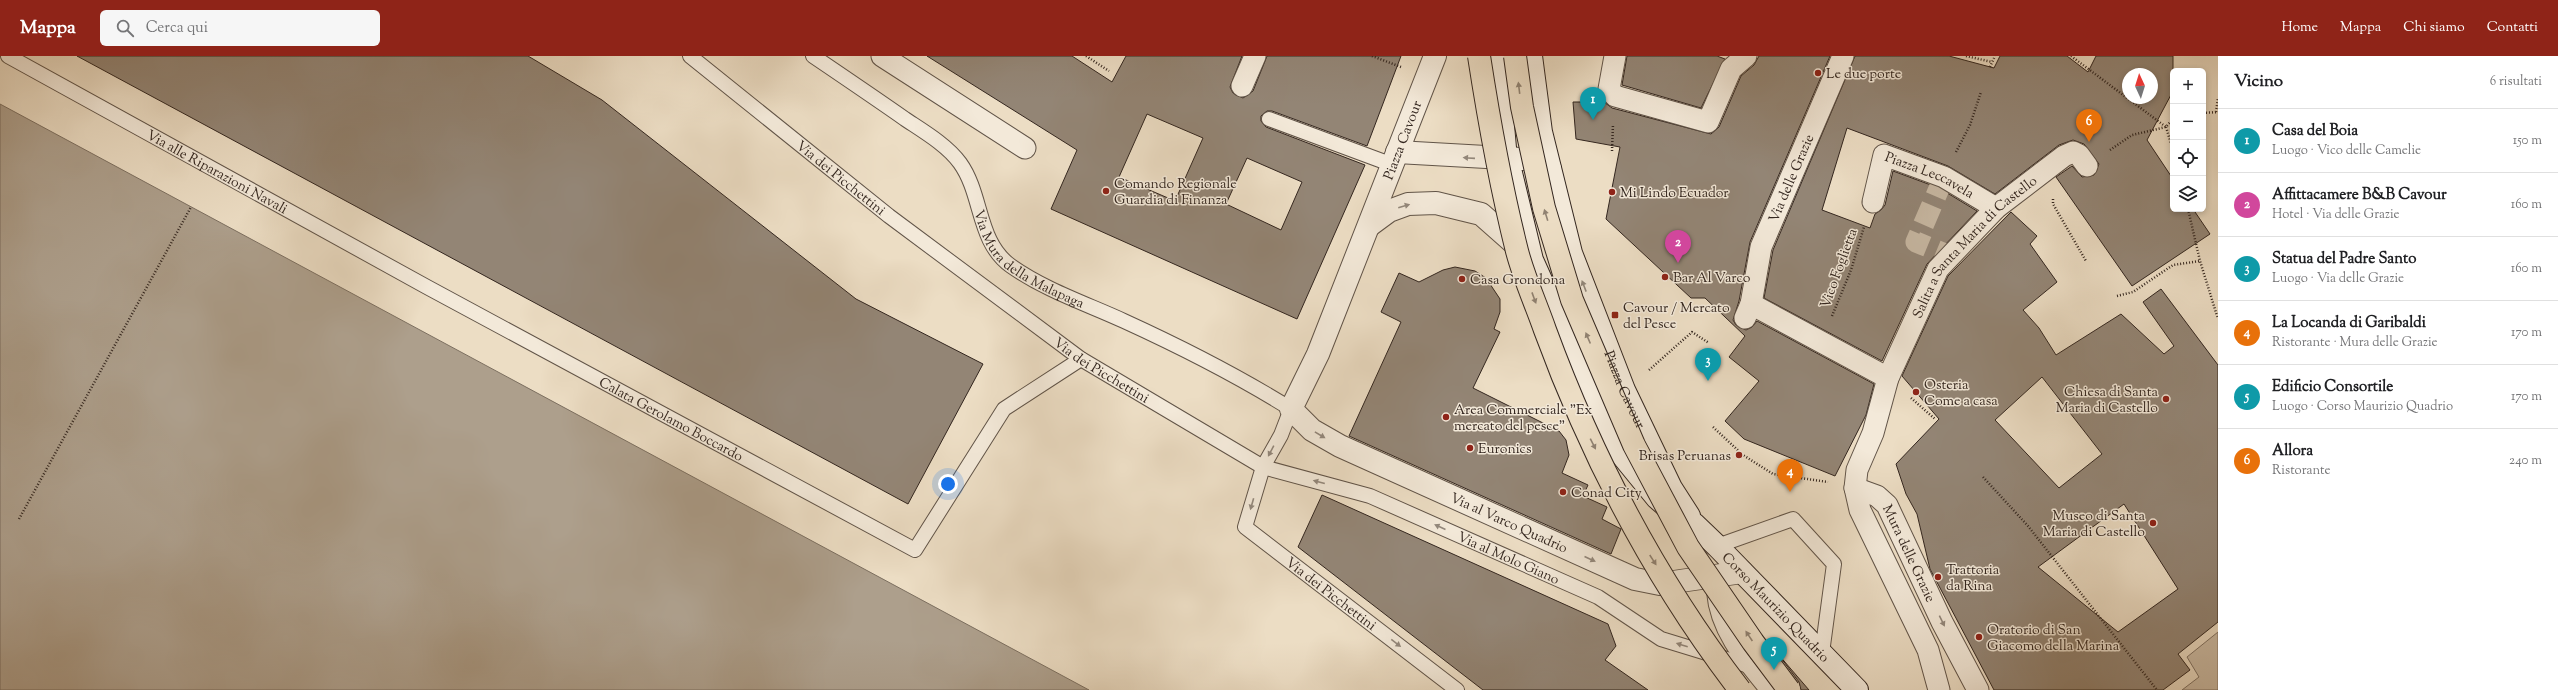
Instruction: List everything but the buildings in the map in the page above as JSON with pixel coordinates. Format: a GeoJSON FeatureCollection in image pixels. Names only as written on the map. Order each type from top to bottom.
{"type":"FeatureCollection","features":[{"type":"Feature","properties":{"kind":"highway"},"geometry":{"type":"LineString","coordinates":[[1479,56],[1486,104],[1517,252],[1571,399],[1647,551],[1719,662],[1740,690]]}},
{"type":"Feature","properties":{"kind":"highway"},"geometry":{"type":"LineString","coordinates":[[1515,56],[1522,108],[1544,208],[1572,300],[1634,445],[1688,547],[1753,642],[1789,690]]}},
{"type":"Feature","properties":{"kind":"main road","name":"Piazza Cavour"},"geometry":{"type":"LineString","coordinates":[[1291,409],[1318,354],[1370,225],[1435,56]]}},
{"type":"Feature","properties":{"kind":"main road"},"geometry":{"type":"LineString","coordinates":[[1497,56],[1505,148],[1532,260],[1608,430],[1622,455],[1657,498],[1672,511],[1694,524]]}},
{"type":"Feature","properties":{"kind":"main road","name":"Piazza Cavour"},"geometry":{"type":"LineString","coordinates":[[1531,56],[1541,132],[1571,252],[1624,390],[1671,488],[1694,524]]}},
{"type":"Feature","properties":{"kind":"main road"},"geometry":{"type":"LineString","coordinates":[[1395,159],[1539,160],[1550,169]]}},
{"type":"Feature","properties":{"kind":"main road"},"geometry":{"type":"LineString","coordinates":[[1370,225],[1389,211],[1408,204],[1436,204],[1462,209],[1481,214],[1532,260]]}},
{"type":"Feature","properties":{"kind":"main road","name":"Via al Varco Quadrio"},"geometry":{"type":"LineString","coordinates":[[1291,409],[1312,430],[1340,446],[1635,579],[1668,584],[1714,578],[1742,572]]}},
{"type":"Feature","properties":{"kind":"main road","name":"Corso Maurizio Quadrio"},"geometry":{"type":"LineString","coordinates":[[1694,524],[1718,546],[1857,690]]}},
{"type":"Feature","properties":{"kind":"street"},"geometry":{"type":"LineString","coordinates":[[882,56],[1025,148]]}},
{"type":"Feature","properties":{"kind":"street"},"geometry":{"type":"LineString","coordinates":[[1242,86],[1255,56]]}},
{"type":"Feature","properties":{"kind":"street"},"geometry":{"type":"LineString","coordinates":[[1616,56],[1609,89],[1614,96],[1708,122],[1731,69],[1746,56]]}},
{"type":"Feature","properties":{"kind":"street","name":"Via delle Grazie"},"geometry":{"type":"LineString","coordinates":[[1843,56],[1761,247],[1748,311],[1820,340],[1888,378]]}},
{"type":"Feature","properties":{"kind":"street","name":"Salita a Santa Maria di Castello"},"geometry":{"type":"LineString","coordinates":[[1855,488],[1858,470],[1873,432],[1888,378],[1938,269],[1996,208],[2064,156],[2074,152],[2080,155],[2087,166]]}},
{"type":"Feature","properties":{"kind":"street","name":"Piazza Leccavela"},"geometry":{"type":"LineString","coordinates":[[1872,202],[1884,155],[1944,177],[1996,208]]}},
{"type":"Feature","properties":{"kind":"street"},"geometry":{"type":"LineString","coordinates":[[1855,488],[1860,510],[1928,650],[1939,690]]}},
{"type":"Feature","properties":{"kind":"street","name":"Mura delle Grazie"},"geometry":{"type":"LineString","coordinates":[[1855,488],[1877,496],[1887,505],[1942,622],[1978,690]]}},
{"type":"Feature","properties":{"kind":"lane","name":"Via alle Riparazioni Navali"},"geometry":{"type":"LineString","coordinates":[[8,56],[427,287]]}},
{"type":"Feature","properties":{"kind":"lane","name":"Via dei Picchettini"},"geometry":{"type":"LineString","coordinates":[[690,56],[889,216],[1081,359],[1263,467],[1245,527],[1457,690]]}},
{"type":"Feature","properties":{"kind":"lane","name":"Via Mura della Malapaga"},"geometry":{"type":"LineString","coordinates":[[814,56],[932,137],[960,162],[974,187],[987,236],[995,252],[1010,266],[1037,282],[1195,356],[1264,392],[1291,409]]}},
{"type":"Feature","properties":{"kind":"lane"},"geometry":{"type":"LineString","coordinates":[[1269,119],[1395,159]]}},
{"type":"Feature","properties":{"kind":"lane","name":"Calata Gerolamo Boccardo"},"geometry":{"type":"LineString","coordinates":[[427,287],[916,550],[1004,409],[1081,359]]}},
{"type":"Feature","properties":{"kind":"lane"},"geometry":{"type":"LineString","coordinates":[[1263,467],[1281,435],[1291,409]]}},
{"type":"Feature","properties":{"kind":"lane","name":"Via al Molo Giano"},"geometry":{"type":"LineString","coordinates":[[1263,467],[1370,496],[1598,597],[1662,639],[1746,665]]}},
{"type":"Feature","properties":{"kind":"lane"},"geometry":{"type":"LineString","coordinates":[[1718,546],[1793,519],[1834,564],[1822,653]]}},
{"type":"Feature","properties":{"kind":"lane"},"geometry":{"type":"LineString","coordinates":[[1714,578],[1715,602],[1722,628],[1746,665],[1767,690]]}},
{"type":"Feature","properties":{"kind":"path"},"geometry":{"type":"LineString","coordinates":[[1086,56],[1108,71]]}},
{"type":"Feature","properties":{"kind":"path"},"geometry":{"type":"LineString","coordinates":[[1372,56],[1402,68]]}},
{"type":"Feature","properties":{"kind":"path"},"geometry":{"type":"LineString","coordinates":[[1966,56],[1992,62]]}},
{"type":"Feature","properties":{"kind":"path"},"geometry":{"type":"LineString","coordinates":[[1990,67],[1995,56]]}},
{"type":"Feature","properties":{"kind":"path"},"geometry":{"type":"LineString","coordinates":[[2071,56],[2166,127],[2170,140]]}},
{"type":"Feature","properties":{"kind":"path"},"geometry":{"type":"LineString","coordinates":[[1944,177],[1970,125],[1981,92]]}},
{"type":"Feature","properties":{"kind":"path"},"geometry":{"type":"LineString","coordinates":[[2206,113],[2217,112],[2218,98]]}},
{"type":"Feature","properties":{"kind":"path"},"geometry":{"type":"LineString","coordinates":[[2166,127],[2170,122]]}},
{"type":"Feature","properties":{"kind":"path","name":"Vico Foglietta"},"geometry":{"type":"LineString","coordinates":[[1820,340],[1850,270],[1872,202]]}},
{"type":"Feature","properties":{"kind":"path"},"geometry":{"type":"LineString","coordinates":[[19,519],[191,207]]}},
{"type":"Feature","properties":{"kind":"path"},"geometry":{"type":"LineString","coordinates":[[2189,212],[2200,261],[2218,319]]}},
{"type":"Feature","properties":{"kind":"path"},"geometry":{"type":"LineString","coordinates":[[2117,296],[2133,292],[2173,265],[2200,261]]}},
{"type":"Feature","properties":{"kind":"path"},"geometry":{"type":"LineString","coordinates":[[1649,370],[1692,332],[1709,343]]}},
{"type":"Feature","properties":{"kind":"path"},"geometry":{"type":"LineString","coordinates":[[1714,427],[1743,455],[1773,474],[1855,488]]}},
{"type":"Feature","properties":{"kind":"path"},"geometry":{"type":"LineString","coordinates":[[1983,477],[2028,526],[2157,690]]}},
{"type":"Feature","properties":{"kind":"shaded area"},"geometry":{"type":"Polygon","coordinates":[[[0,104],[1089,690],[0,690],[0,104]]]}},
{"type":"Feature","properties":{"kind":"shaded area"},"geometry":{"type":"Polygon","coordinates":[[[2218,632],[2218,690],[2182,690],[2199,677],[2187,657],[2218,632]]]}},
{"type":"Feature","properties":{"kind":"tunnel"},"geometry":{"type":"LineString","coordinates":[[1944,177],[1916,242],[1950,256]]}},
{"type":"Feature","properties":{"kind":"place","name":"Le due porte"},"geometry":{"type":"Point","coordinates":[1818,73]}},
{"type":"Feature","properties":{"kind":"place","name":"Casa del Boia"},"geometry":{"type":"Point","coordinates":[1593,120]}},
{"type":"Feature","properties":{"kind":"place","name":"Allora"},"geometry":{"type":"Point","coordinates":[2089,142]}},
{"type":"Feature","properties":{"kind":"place","name":"Comando Regionale Guardia di Finanza"},"geometry":{"type":"Point","coordinates":[1106,191]}},
{"type":"Feature","properties":{"kind":"place","name":"Mi Lindo Ecuador"},"geometry":{"type":"Point","coordinates":[1612,192]}},
{"type":"Feature","properties":{"kind":"place","name":"Affittacamere B&B Cavour"},"geometry":{"type":"Point","coordinates":[1678,263]}},
{"type":"Feature","properties":{"kind":"place","name":"Bar Al Varco"},"geometry":{"type":"Point","coordinates":[1665,277]}},
{"type":"Feature","properties":{"kind":"place","name":"Casa Grondona"},"geometry":{"type":"Point","coordinates":[1462,279]}},
{"type":"Feature","properties":{"kind":"place","name":"Cavour / Mercato del Pesce"},"geometry":{"type":"Point","coordinates":[1615,315]}},
{"type":"Feature","properties":{"kind":"place","name":"Statua del Padre Santo"},"geometry":{"type":"Point","coordinates":[1708,381]}},
{"type":"Feature","properties":{"kind":"place","name":"Osteria Come a casa"},"geometry":{"type":"Point","coordinates":[1916,392]}},
{"type":"Feature","properties":{"kind":"place","name":"Chiesa di Santa Maria di Castello"},"geometry":{"type":"Point","coordinates":[2166,399]}},
{"type":"Feature","properties":{"kind":"place","name":"Area Commerciale \"Ex mercato del pesce\""},"geometry":{"type":"Point","coordinates":[1446,417]}},
{"type":"Feature","properties":{"kind":"place","name":"Euronics"},"geometry":{"type":"Point","coordinates":[1470,448]}},
{"type":"Feature","properties":{"kind":"place","name":"Brisas Peruanas"},"geometry":{"type":"Point","coordinates":[1739,455]}},
{"type":"Feature","properties":{"kind":"place","name":"Conad City"},"geometry":{"type":"Point","coordinates":[1563,492]}},
{"type":"Feature","properties":{"kind":"place","name":"La Locanda di Garibaldi"},"geometry":{"type":"Point","coordinates":[1790,492]}},
{"type":"Feature","properties":{"kind":"place","name":"Museo di Santa Maria di Castello"},"geometry":{"type":"Point","coordinates":[2153,523]}},
{"type":"Feature","properties":{"kind":"place","name":"Trattoria da Rina"},"geometry":{"type":"Point","coordinates":[1938,577]}},
{"type":"Feature","properties":{"kind":"place","name":"Oratorio di San Giacomo della Marina"},"geometry":{"type":"Point","coordinates":[1979,637]}},
{"type":"Feature","properties":{"kind":"place","name":"Edificio Consortile"},"geometry":{"type":"Point","coordinates":[1774,670]}}]}
